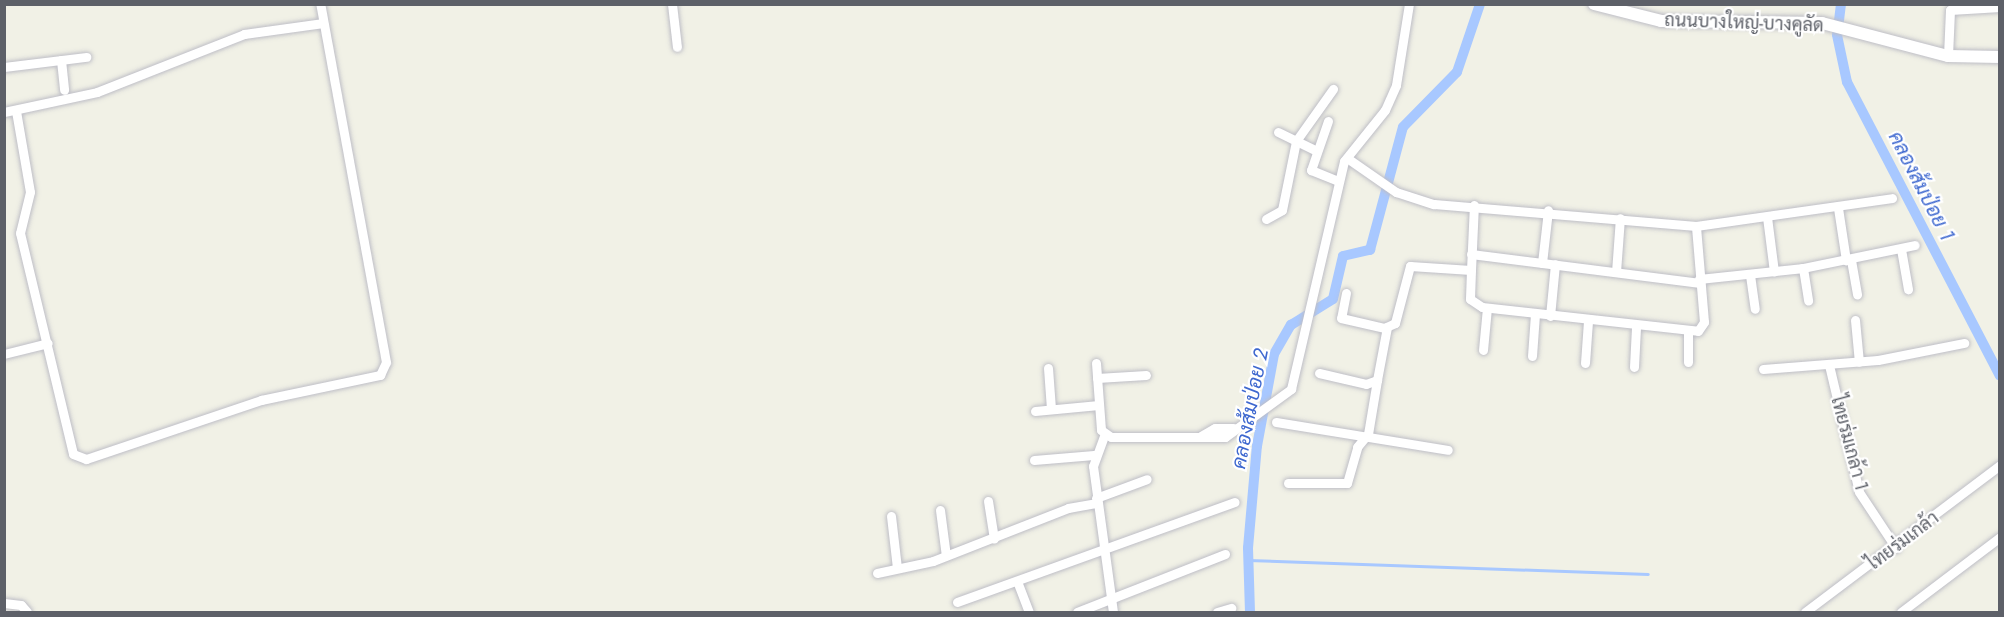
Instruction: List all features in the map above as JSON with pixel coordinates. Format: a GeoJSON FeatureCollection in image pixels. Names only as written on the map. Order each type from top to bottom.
{"type":"FeatureCollection","features":[{"type":"Feature","properties":{"kind":"street"},"geometry":{"type":"LineString","coordinates":[[16,111],[30,192],[20,233],[73,454],[86,459],[261,400],[380,375],[386,362],[320,4]]}},
{"type":"Feature","properties":{"kind":"street"},"geometry":{"type":"LineString","coordinates":[[672,4],[677,47]]}},
{"type":"Feature","properties":{"kind":"street"},"geometry":{"type":"LineString","coordinates":[[1104,436],[1201,436],[1209,441],[1233,428],[1291,389],[1338,181],[1347,158],[1385,110],[1396,85],[1409,4]]}},
{"type":"Feature","properties":{"kind":"street","name":"ถนนบางใหญ่-บางคูลัด"},"geometry":{"type":"LineString","coordinates":[[1594,4],[1660,21],[1822,22],[1948,56],[2000,57]]}},
{"type":"Feature","properties":{"kind":"street"},"geometry":{"type":"LineString","coordinates":[[1948,56],[1950,7],[2000,7]]}},
{"type":"Feature","properties":{"kind":"street"},"geometry":{"type":"LineString","coordinates":[[4,112],[97,92],[244,34],[323,23]]}},
{"type":"Feature","properties":{"kind":"street"},"geometry":{"type":"LineString","coordinates":[[4,67],[86,57]]}},
{"type":"Feature","properties":{"kind":"street"},"geometry":{"type":"LineString","coordinates":[[61,60],[64,90]]}},
{"type":"Feature","properties":{"kind":"street"},"geometry":{"type":"LineString","coordinates":[[1266,219],[1282,210],[1296,141],[1333,89]]}},
{"type":"Feature","properties":{"kind":"street"},"geometry":{"type":"LineString","coordinates":[[1328,122],[1311,170],[1338,181]]}},
{"type":"Feature","properties":{"kind":"street"},"geometry":{"type":"LineString","coordinates":[[1278,132],[1317,151]]}},
{"type":"Feature","properties":{"kind":"street"},"geometry":{"type":"LineString","coordinates":[[1347,158],[1396,192],[1434,204],[1548,210],[1696,226],[1838,208],[1892,198]]}},
{"type":"Feature","properties":{"kind":"street"},"geometry":{"type":"LineString","coordinates":[[1474,205],[1470,298],[1487,308],[1688,333],[1702,329],[1696,226]]}},
{"type":"Feature","properties":{"kind":"street"},"geometry":{"type":"LineString","coordinates":[[1838,208],[1857,294]]}},
{"type":"Feature","properties":{"kind":"street"},"geometry":{"type":"LineString","coordinates":[[1542,263],[1548,210]]}},
{"type":"Feature","properties":{"kind":"street"},"geometry":{"type":"LineString","coordinates":[[1767,217],[1774,272]]}},
{"type":"Feature","properties":{"kind":"street"},"geometry":{"type":"LineString","coordinates":[[1616,273],[1620,218]]}},
{"type":"Feature","properties":{"kind":"street"},"geometry":{"type":"LineString","coordinates":[[1472,254],[1616,273],[1700,281],[1803,268],[1915,245]]}},
{"type":"Feature","properties":{"kind":"street"},"geometry":{"type":"LineString","coordinates":[[1901,249],[1908,289]]}},
{"type":"Feature","properties":{"kind":"street"},"geometry":{"type":"LineString","coordinates":[[1550,316],[1555,264]]}},
{"type":"Feature","properties":{"kind":"street"},"geometry":{"type":"LineString","coordinates":[[1346,294],[1341,318],[1387,327],[1395,323],[1410,266],[1471,270]]}},
{"type":"Feature","properties":{"kind":"street"},"geometry":{"type":"LineString","coordinates":[[1803,268],[1808,301]]}},
{"type":"Feature","properties":{"kind":"street"},"geometry":{"type":"LineString","coordinates":[[1750,275],[1755,309]]}},
{"type":"Feature","properties":{"kind":"street"},"geometry":{"type":"LineString","coordinates":[[1483,350],[1487,308]]}},
{"type":"Feature","properties":{"kind":"street"},"geometry":{"type":"LineString","coordinates":[[1532,356],[1536,314]]}},
{"type":"Feature","properties":{"kind":"street"},"geometry":{"type":"LineString","coordinates":[[1854,320],[1859,362]]}},
{"type":"Feature","properties":{"kind":"street"},"geometry":{"type":"LineString","coordinates":[[1585,363],[1588,321]]}},
{"type":"Feature","properties":{"kind":"street"},"geometry":{"type":"LineString","coordinates":[[1288,483],[1347,483],[1357,447],[1368,434],[1387,327]]}},
{"type":"Feature","properties":{"kind":"street"},"geometry":{"type":"LineString","coordinates":[[1634,367],[1636,327]]}},
{"type":"Feature","properties":{"kind":"street"},"geometry":{"type":"LineString","coordinates":[[1688,333],[1688,362]]}},
{"type":"Feature","properties":{"kind":"street"},"geometry":{"type":"LineString","coordinates":[[4,354],[48,343]]}},
{"type":"Feature","properties":{"kind":"street"},"geometry":{"type":"LineString","coordinates":[[1763,369],[1859,362],[1964,343]]}},
{"type":"Feature","properties":{"kind":"street"},"geometry":{"type":"LineString","coordinates":[[1096,363],[1104,436],[1094,455],[1096,500],[1101,551],[1113,612]]}},
{"type":"Feature","properties":{"kind":"street","name":"ไทยร่มเกล้า 1"},"geometry":{"type":"LineString","coordinates":[[1829,365],[1859,492],[1896,548]]}},
{"type":"Feature","properties":{"kind":"street"},"geometry":{"type":"LineString","coordinates":[[1048,368],[1051,409]]}},
{"type":"Feature","properties":{"kind":"street"},"geometry":{"type":"LineString","coordinates":[[1319,373],[1366,384],[1377,380]]}},
{"type":"Feature","properties":{"kind":"street"},"geometry":{"type":"LineString","coordinates":[[1097,378],[1146,375]]}},
{"type":"Feature","properties":{"kind":"street"},"geometry":{"type":"LineString","coordinates":[[1035,411],[1099,405]]}},
{"type":"Feature","properties":{"kind":"street"},"geometry":{"type":"LineString","coordinates":[[1276,423],[1368,434],[1449,450]]}},
{"type":"Feature","properties":{"kind":"street"},"geometry":{"type":"LineString","coordinates":[[1034,460],[1094,455]]}},
{"type":"Feature","properties":{"kind":"street","name":"ไทยร่มเกล้า"},"geometry":{"type":"LineString","coordinates":[[1805,612],[1896,548],[2000,465]]}},
{"type":"Feature","properties":{"kind":"street"},"geometry":{"type":"LineString","coordinates":[[877,573],[946,556],[1146,479]]}},
{"type":"Feature","properties":{"kind":"street"},"geometry":{"type":"LineString","coordinates":[[988,501],[994,539]]}},
{"type":"Feature","properties":{"kind":"street"},"geometry":{"type":"LineString","coordinates":[[957,602],[1235,502]]}},
{"type":"Feature","properties":{"kind":"street"},"geometry":{"type":"LineString","coordinates":[[940,510],[946,556]]}},
{"type":"Feature","properties":{"kind":"street"},"geometry":{"type":"LineString","coordinates":[[891,516],[897,568]]}},
{"type":"Feature","properties":{"kind":"street"},"geometry":{"type":"LineString","coordinates":[[1901,612],[2000,537]]}},
{"type":"Feature","properties":{"kind":"street"},"geometry":{"type":"LineString","coordinates":[[1077,612],[1225,554]]}},
{"type":"Feature","properties":{"kind":"street"},"geometry":{"type":"LineString","coordinates":[[1017,581],[1029,612]]}},
{"type":"Feature","properties":{"kind":"street"},"geometry":{"type":"LineString","coordinates":[[4,603],[21,605],[27,612]]}},
{"type":"Feature","properties":{"kind":"street"},"geometry":{"type":"LineString","coordinates":[[1217,612],[1231,608]]}},
{"type":"Feature","properties":{"kind":"waterway","name":"คลองส้มป่อย 2"},"geometry":{"type":"LineString","coordinates":[[1250,612],[1248,548],[1257,446],[1274,354],[1291,325],[1333,299],[1343,256],[1370,250],[1403,127],[1457,72],[1480,4]]}},
{"type":"Feature","properties":{"kind":"waterway","name":"คลองส้มป่อย 1"},"geometry":{"type":"LineString","coordinates":[[1841,4],[1837,35],[1847,82],[2000,376]]}},
{"type":"Feature","properties":{"kind":"waterway"},"geometry":{"type":"LineString","coordinates":[[1248,560],[1648,574]]}}]}
